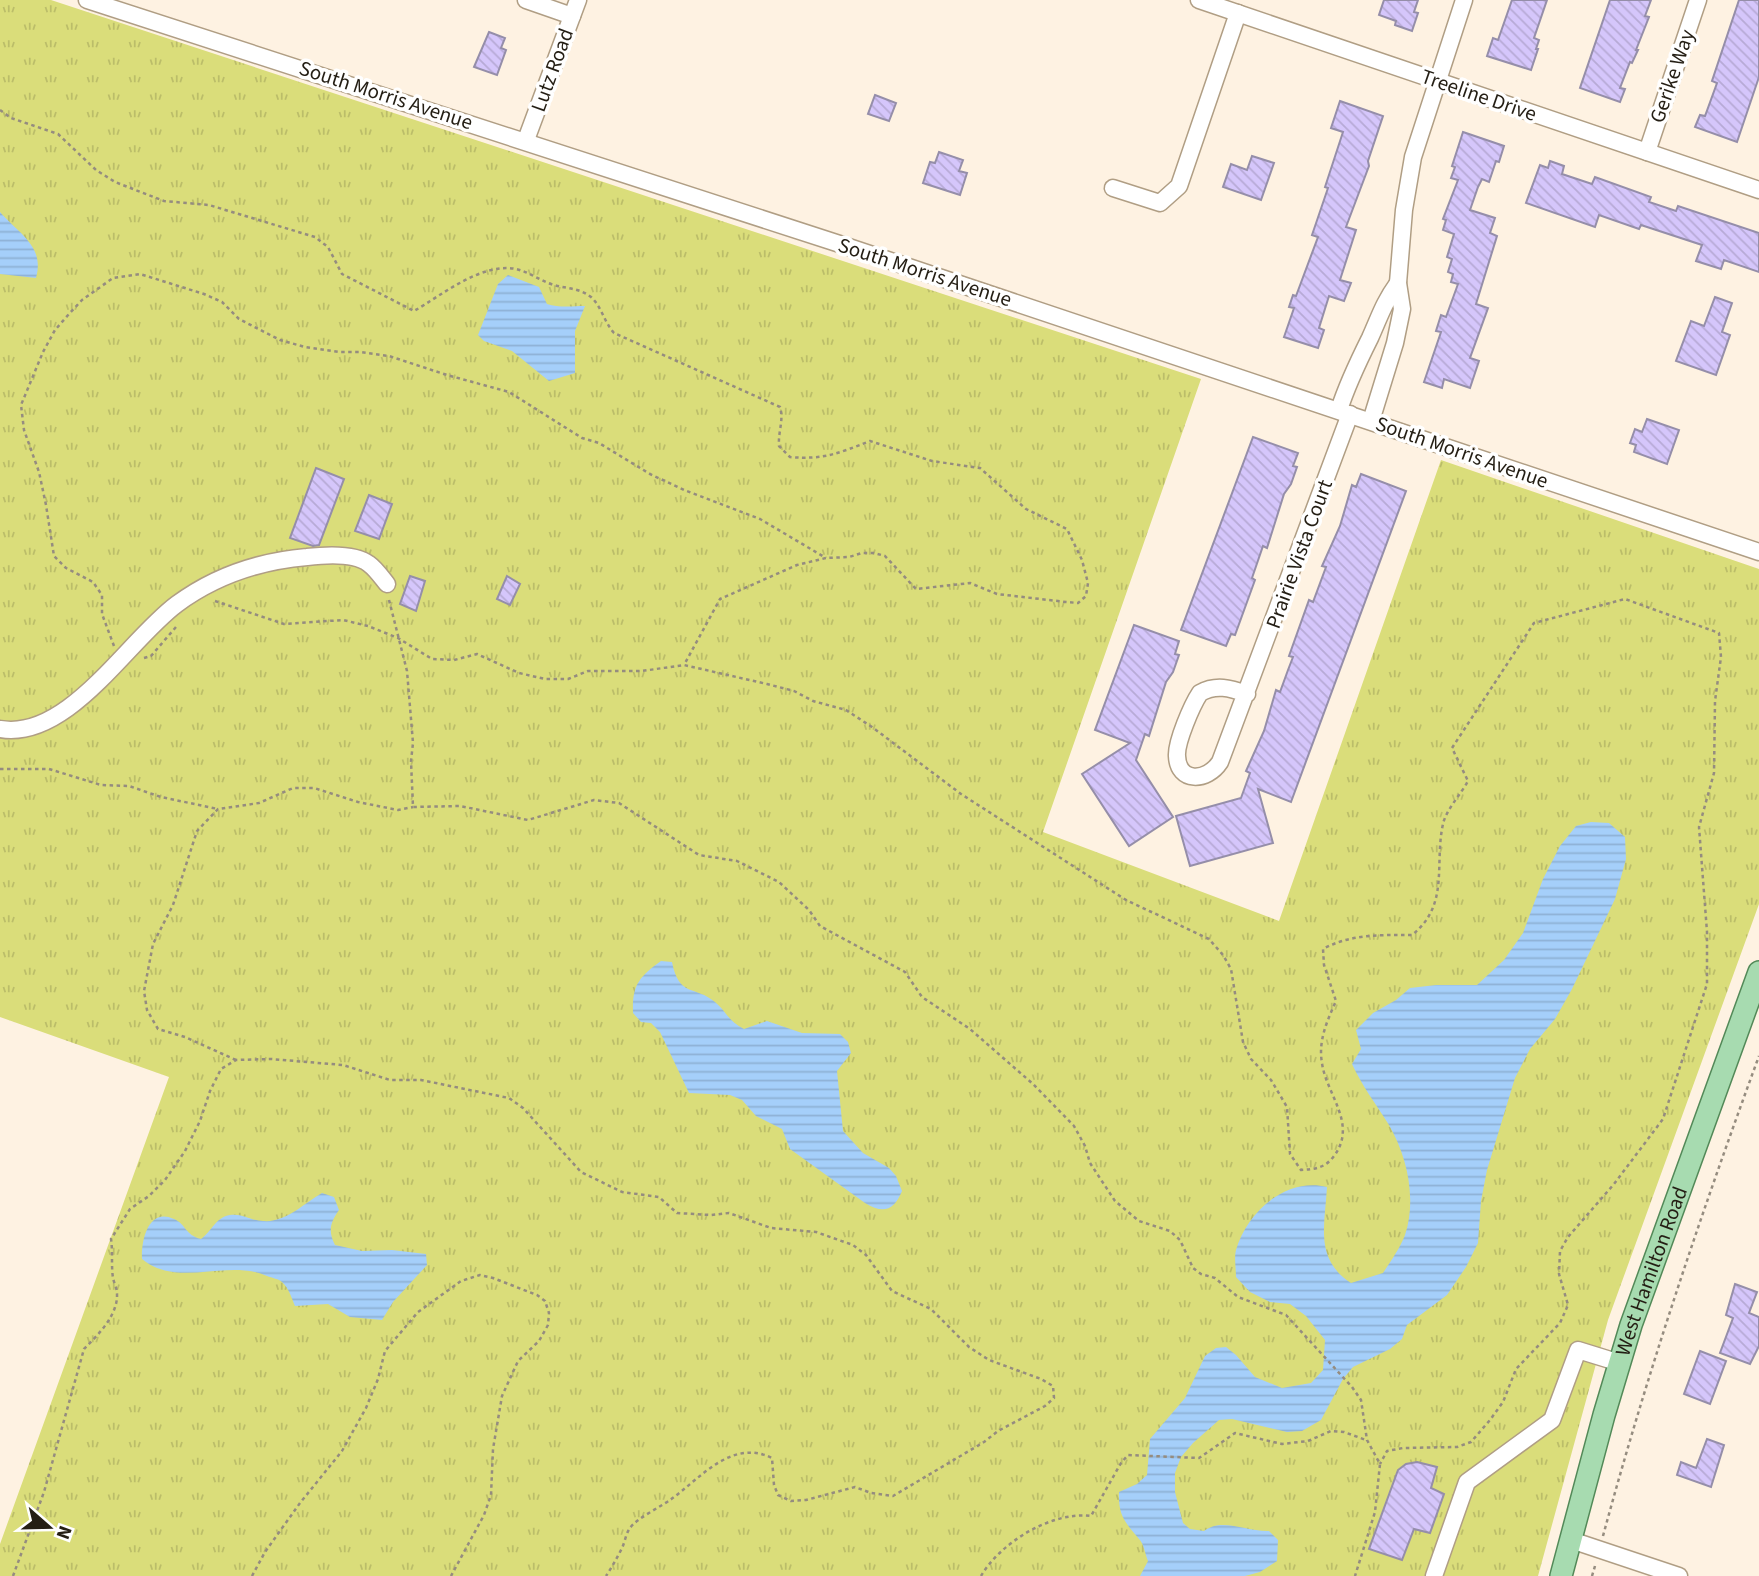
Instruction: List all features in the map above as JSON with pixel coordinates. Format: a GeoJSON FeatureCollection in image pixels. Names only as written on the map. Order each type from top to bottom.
{"type":"FeatureCollection","features":[{"type":"Feature","properties":{"kind":"main road","name":"West Hamilton Road"},"geometry":{"type":"LineString","coordinates":[[1561,1576],[1636,1312],[1759,972]]}},
{"type":"Feature","properties":{"kind":"street","name":"South Morris Avenue"},"geometry":{"type":"LineString","coordinates":[[87,0],[526,140],[1759,552]]}},
{"type":"Feature","properties":{"kind":"street"},"geometry":{"type":"LineString","coordinates":[[526,0],[572,16]]}},
{"type":"Feature","properties":{"kind":"street","name":"Lutz Road"},"geometry":{"type":"LineString","coordinates":[[526,140],[578,0]]}},
{"type":"Feature","properties":{"kind":"street","name":"Treeline Drive"},"geometry":{"type":"LineString","coordinates":[[1199,0],[1759,190]]}},
{"type":"Feature","properties":{"kind":"street"},"geometry":{"type":"LineString","coordinates":[[1371,421],[1395,343],[1402,309],[1398,283],[1404,210],[1413,157],[1464,0]]}},
{"type":"Feature","properties":{"kind":"street","name":"Gerike Way"},"geometry":{"type":"LineString","coordinates":[[1647,152],[1698,0]]}},
{"type":"Feature","properties":{"kind":"street"},"geometry":{"type":"LineString","coordinates":[[1113,188],[1160,203],[1179,186],[1238,13]]}},
{"type":"Feature","properties":{"kind":"street","name":"Prairie Vista Court"},"geometry":{"type":"LineString","coordinates":[[1247,694],[1219,687],[1200,693],[1177,749],[1179,766],[1186,774],[1196,778],[1214,772],[1220,762],[1247,694],[1344,412],[1347,384],[1383,304],[1398,283]]}},
{"type":"Feature","properties":{"kind":"street"},"geometry":{"type":"LineString","coordinates":[[0,729],[15,732],[45,723],[73,704],[176,605],[209,583],[239,571],[288,559],[334,554],[368,562],[387,584]]}},
{"type":"Feature","properties":{"kind":"street"},"geometry":{"type":"LineString","coordinates":[[1434,1576],[1467,1482],[1552,1420],[1578,1349],[1620,1363]]}},
{"type":"Feature","properties":{"kind":"street"},"geometry":{"type":"LineString","coordinates":[[1571,1540],[1679,1576]]}},
{"type":"Feature","properties":{"kind":"path"},"geometry":{"type":"LineString","coordinates":[[0,110],[11,118],[58,134],[96,170],[115,182],[164,201],[209,205],[315,237],[328,247],[342,274],[414,311],[469,278],[488,270],[513,268],[551,285],[581,290],[599,306],[606,324],[614,333],[780,407],[783,420],[778,432],[779,446],[790,457],[811,459],[839,454],[870,442],[932,461],[979,468],[1026,509],[1067,529],[1082,560],[1088,583],[1086,597],[1078,603],[997,594],[970,583],[916,589],[886,556],[862,553],[849,557],[826,558],[797,565],[719,599],[684,664]]}},
{"type":"Feature","properties":{"kind":"path"},"geometry":{"type":"LineString","coordinates":[[178,624],[152,656],[132,662],[118,654],[102,614],[102,595],[93,582],[66,568],[54,556],[39,472],[24,430],[21,405],[55,330],[75,307],[113,278],[140,274],[222,302],[239,319],[280,340],[327,350],[389,356],[509,392],[582,439],[599,443],[650,474],[684,490],[760,519],[826,558]]}},
{"type":"Feature","properties":{"kind":"path"},"geometry":{"type":"LineString","coordinates":[[387,584],[407,671],[413,743],[413,807]]}},
{"type":"Feature","properties":{"kind":"path"},"geometry":{"type":"LineString","coordinates":[[209,602],[218,600],[284,624],[343,620],[398,638],[432,659],[454,660],[477,654],[519,673],[545,679],[568,679],[588,671],[642,671],[684,664],[781,687],[813,701],[846,710],[961,794],[1126,900],[1209,939],[1231,969],[1243,1042],[1251,1059],[1271,1080],[1287,1107],[1290,1154],[1301,1170],[1317,1169],[1328,1163],[1337,1152],[1343,1133],[1342,1115],[1322,1066],[1320,1047],[1336,1001],[1324,965],[1323,949],[1338,940],[1383,934],[1412,935],[1430,916],[1439,882],[1443,821],[1468,781],[1452,748],[1534,623],[1625,599],[1719,633],[1721,657],[1715,701],[1714,773],[1699,827],[1707,932],[1707,984],[1663,1119],[1614,1184],[1568,1237],[1560,1251],[1559,1274],[1568,1305],[1560,1323],[1516,1369],[1503,1402],[1490,1420],[1471,1442],[1457,1447],[1413,1447],[1387,1451],[1380,1464],[1375,1512],[1355,1576]]}},
{"type":"Feature","properties":{"kind":"path"},"geometry":{"type":"LineString","coordinates":[[0,769],[50,769],[101,785],[129,786],[161,797],[218,809],[258,803],[293,788],[331,792],[358,802],[398,810],[460,806],[528,820],[594,800],[620,803],[699,855],[737,861],[779,882],[809,910],[820,926],[905,972],[922,997],[970,1029],[1033,1084],[1074,1126],[1085,1146],[1090,1163],[1115,1201],[1139,1221],[1170,1231],[1180,1240],[1193,1268],[1201,1274],[1215,1278],[1238,1297],[1286,1315],[1361,1399],[1367,1440],[1380,1464]]}},
{"type":"Feature","properties":{"kind":"path"},"geometry":{"type":"LineString","coordinates":[[218,809],[197,831],[173,905],[153,944],[144,991],[147,1010],[158,1029],[185,1037],[236,1060],[305,1060],[343,1065],[390,1080],[421,1080],[509,1098],[523,1108],[580,1171],[622,1192],[659,1197],[677,1213],[729,1213],[771,1228],[816,1232],[852,1245],[866,1255],[892,1291],[931,1309],[969,1347],[989,1360],[1053,1386],[1054,1398],[1045,1406],[998,1431],[893,1496],[871,1493],[855,1487],[806,1500],[791,1501],[778,1495],[774,1485],[772,1458],[762,1453],[739,1454],[719,1461],[706,1470],[695,1483],[630,1527],[606,1576]]}},
{"type":"Feature","properties":{"kind":"path"},"geometry":{"type":"LineString","coordinates":[[1592,1576],[1640,1400],[1759,1056]]}},
{"type":"Feature","properties":{"kind":"path"},"geometry":{"type":"LineString","coordinates":[[13,1576],[44,1492],[84,1349],[100,1333],[112,1314],[118,1295],[113,1276],[111,1239],[130,1209],[165,1181],[186,1151],[200,1121],[209,1091],[221,1069],[236,1060]]}},
{"type":"Feature","properties":{"kind":"path"},"geometry":{"type":"LineString","coordinates":[[252,1576],[265,1552],[300,1503],[342,1451],[366,1408],[378,1380],[385,1352],[418,1312],[461,1281],[480,1275],[537,1295],[545,1301],[549,1313],[548,1325],[539,1341],[518,1361],[502,1396],[493,1449],[491,1495],[484,1515],[451,1576]]}},
{"type":"Feature","properties":{"kind":"path"},"geometry":{"type":"LineString","coordinates":[[981,1576],[1002,1550],[1042,1524],[1069,1516],[1091,1516],[1128,1455],[1191,1459],[1208,1453],[1215,1444],[1236,1433],[1282,1444],[1308,1441],[1331,1431],[1344,1432],[1367,1440]]}},
{"type":"Feature","properties":{"kind":"green space"},"geometry":{"type":"Polygon","coordinates":[[[0,0],[51,0],[1201,379],[1043,832],[1279,921],[1441,460],[1759,569],[1759,904],[1608,1320],[1538,1576],[0,1576],[0,1544],[169,1077],[0,1017],[0,0]]]}},
{"type":"Feature","properties":{"kind":"water"},"geometry":{"type":"Polygon","coordinates":[[[0,212],[34,249],[38,267],[36,278],[0,274],[0,212]]]}},
{"type":"Feature","properties":{"kind":"water"},"geometry":{"type":"Polygon","coordinates":[[[508,275],[539,287],[547,304],[585,306],[575,331],[575,373],[549,381],[512,351],[484,341],[478,335],[498,284],[508,275]]]}},
{"type":"Feature","properties":{"kind":"water"},"geometry":{"type":"Polygon","coordinates":[[[1591,822],[1609,823],[1625,837],[1626,859],[1615,899],[1572,989],[1555,1019],[1530,1049],[1515,1078],[1487,1170],[1481,1201],[1478,1243],[1466,1267],[1447,1295],[1407,1325],[1402,1339],[1390,1349],[1353,1367],[1343,1379],[1321,1420],[1302,1431],[1287,1432],[1232,1419],[1219,1420],[1181,1457],[1175,1473],[1175,1492],[1183,1523],[1190,1529],[1204,1531],[1211,1527],[1227,1525],[1269,1531],[1278,1540],[1277,1561],[1260,1572],[1245,1576],[1140,1576],[1148,1561],[1141,1541],[1123,1518],[1119,1492],[1137,1484],[1147,1475],[1150,1439],[1185,1398],[1205,1356],[1216,1348],[1226,1347],[1255,1377],[1282,1388],[1311,1383],[1323,1370],[1325,1340],[1306,1316],[1290,1304],[1270,1302],[1250,1292],[1236,1277],[1236,1250],[1249,1222],[1259,1210],[1284,1192],[1312,1185],[1327,1187],[1324,1240],[1327,1252],[1339,1274],[1351,1283],[1383,1273],[1405,1235],[1410,1193],[1405,1164],[1389,1125],[1352,1064],[1361,1049],[1356,1030],[1373,1013],[1396,1000],[1410,988],[1477,985],[1504,960],[1523,933],[1543,879],[1560,846],[1576,826],[1591,822]]]}},
{"type":"Feature","properties":{"kind":"water"},"geometry":{"type":"Polygon","coordinates":[[[661,961],[672,962],[683,986],[708,997],[744,1029],[767,1021],[802,1033],[840,1034],[848,1042],[851,1053],[837,1071],[843,1131],[863,1153],[889,1168],[896,1176],[902,1191],[892,1206],[877,1209],[865,1203],[790,1149],[782,1129],[756,1116],[742,1100],[730,1095],[689,1093],[660,1032],[651,1023],[641,1022],[633,1013],[638,982],[661,961]]]}},
{"type":"Feature","properties":{"kind":"water"},"geometry":{"type":"Polygon","coordinates":[[[322,1193],[334,1197],[339,1210],[331,1227],[335,1245],[362,1251],[392,1250],[426,1254],[427,1265],[393,1302],[382,1320],[350,1317],[328,1304],[295,1306],[281,1281],[251,1271],[171,1272],[156,1268],[142,1259],[145,1235],[152,1222],[158,1218],[174,1219],[192,1235],[201,1239],[225,1216],[239,1215],[271,1221],[294,1212],[322,1193]]]}},
{"type":"Feature","properties":{"kind":"building"},"geometry":{"type":"Polygon","coordinates":[[[1384,0],[1418,0],[1414,12],[1418,13],[1412,31],[1379,15],[1384,0]]]}},
{"type":"Feature","properties":{"kind":"building"},"geometry":{"type":"Polygon","coordinates":[[[1512,0],[1547,0],[1534,38],[1539,40],[1531,70],[1487,56],[1493,38],[1498,40],[1512,0]]]}},
{"type":"Feature","properties":{"kind":"building"},"geometry":{"type":"Polygon","coordinates":[[[1610,0],[1651,0],[1645,16],[1649,17],[1638,50],[1620,88],[1625,89],[1620,102],[1580,88],[1610,0]]]}},
{"type":"Feature","properties":{"kind":"building"},"geometry":{"type":"Polygon","coordinates":[[[1739,0],[1759,0],[1759,77],[1737,142],[1695,127],[1700,115],[1705,116],[1717,83],[1712,81],[1739,0]]]}},
{"type":"Feature","properties":{"kind":"building"},"geometry":{"type":"Polygon","coordinates":[[[489,32],[505,38],[501,48],[506,50],[497,75],[474,67],[489,32]]]}},
{"type":"Feature","properties":{"kind":"building"},"geometry":{"type":"Polygon","coordinates":[[[875,95],[896,103],[889,121],[868,114],[875,95]]]}},
{"type":"Feature","properties":{"kind":"building"},"geometry":{"type":"Polygon","coordinates":[[[1340,101],[1383,116],[1368,161],[1369,166],[1346,227],[1356,230],[1340,280],[1351,283],[1344,301],[1329,296],[1319,328],[1324,330],[1318,348],[1284,337],[1294,308],[1289,307],[1293,295],[1296,296],[1318,237],[1312,235],[1343,132],[1331,128],[1340,101]]]}},
{"type":"Feature","properties":{"kind":"building"},"geometry":{"type":"Polygon","coordinates":[[[1463,132],[1504,146],[1489,182],[1482,179],[1470,210],[1495,218],[1490,233],[1497,236],[1476,304],[1488,308],[1470,358],[1479,361],[1470,388],[1444,379],[1442,388],[1424,382],[1441,332],[1436,331],[1441,315],[1446,317],[1458,284],[1451,282],[1453,274],[1448,272],[1452,259],[1447,257],[1454,234],[1443,230],[1446,220],[1443,219],[1458,180],[1451,178],[1455,167],[1452,166],[1463,132]]]}},
{"type":"Feature","properties":{"kind":"building"},"geometry":{"type":"Polygon","coordinates":[[[939,152],[963,160],[959,171],[967,173],[960,195],[923,183],[930,162],[935,163],[939,152]]]}},
{"type":"Feature","properties":{"kind":"building"},"geometry":{"type":"Polygon","coordinates":[[[1252,156],[1274,163],[1261,200],[1223,187],[1231,164],[1247,170],[1252,156]]]}},
{"type":"Feature","properties":{"kind":"building"},"geometry":{"type":"Polygon","coordinates":[[[1550,161],[1564,166],[1562,174],[1592,184],[1595,177],[1651,197],[1649,202],[1676,211],[1678,206],[1759,233],[1759,272],[1724,260],[1721,269],[1696,261],[1702,245],[1641,225],[1639,229],[1599,215],[1595,227],[1526,203],[1540,165],[1548,168],[1550,161]]]}},
{"type":"Feature","properties":{"kind":"building"},"geometry":{"type":"Polygon","coordinates":[[[1715,297],[1732,303],[1722,332],[1730,335],[1716,375],[1676,361],[1691,321],[1704,326],[1715,297]]]}},
{"type":"Feature","properties":{"kind":"building"},"geometry":{"type":"Polygon","coordinates":[[[1647,419],[1679,430],[1667,464],[1634,452],[1636,445],[1630,443],[1635,429],[1642,432],[1647,419]]]}},
{"type":"Feature","properties":{"kind":"building"},"geometry":{"type":"Polygon","coordinates":[[[1253,437],[1298,453],[1293,466],[1297,467],[1284,494],[1267,548],[1263,546],[1252,578],[1255,580],[1235,635],[1231,634],[1226,646],[1181,630],[1253,437]]]}},
{"type":"Feature","properties":{"kind":"building"},"geometry":{"type":"Polygon","coordinates":[[[316,468],[344,479],[319,545],[313,546],[290,538],[316,468]]]}},
{"type":"Feature","properties":{"kind":"building"},"geometry":{"type":"Polygon","coordinates":[[[1361,474],[1406,491],[1291,802],[1258,789],[1273,843],[1190,866],[1176,816],[1241,798],[1250,773],[1246,771],[1264,731],[1276,690],[1280,692],[1293,657],[1289,656],[1309,600],[1313,602],[1326,567],[1322,566],[1340,526],[1352,485],[1356,487],[1361,474]]]}},
{"type":"Feature","properties":{"kind":"building"},"geometry":{"type":"Polygon","coordinates":[[[369,495],[392,504],[379,539],[355,531],[369,495]]]}},
{"type":"Feature","properties":{"kind":"building"},"geometry":{"type":"Polygon","coordinates":[[[410,576],[425,581],[416,611],[400,604],[410,576]]]}},
{"type":"Feature","properties":{"kind":"building"},"geometry":{"type":"Polygon","coordinates":[[[507,576],[520,584],[510,605],[497,599],[507,576]]]}},
{"type":"Feature","properties":{"kind":"building"},"geometry":{"type":"Polygon","coordinates":[[[1134,625],[1179,641],[1175,654],[1179,655],[1166,682],[1149,736],[1145,734],[1136,760],[1173,817],[1129,846],[1082,774],[1130,743],[1095,730],[1134,625]]]}},
{"type":"Feature","properties":{"kind":"building"},"geometry":{"type":"Polygon","coordinates":[[[1735,1284],[1757,1292],[1749,1313],[1759,1317],[1759,1346],[1750,1364],[1720,1353],[1733,1318],[1726,1315],[1735,1284]]]}},
{"type":"Feature","properties":{"kind":"building"},"geometry":{"type":"Polygon","coordinates":[[[1700,1351],[1726,1361],[1710,1404],[1684,1394],[1700,1351]]]}},
{"type":"Feature","properties":{"kind":"building"},"geometry":{"type":"Polygon","coordinates":[[[1707,1439],[1724,1445],[1711,1487],[1677,1475],[1681,1462],[1696,1468],[1707,1439]]]}},
{"type":"Feature","properties":{"kind":"building"},"geometry":{"type":"Polygon","coordinates":[[[1417,1462],[1437,1467],[1431,1488],[1444,1494],[1430,1533],[1414,1529],[1402,1560],[1369,1549],[1398,1470],[1406,1464],[1417,1462]]]}}]}
